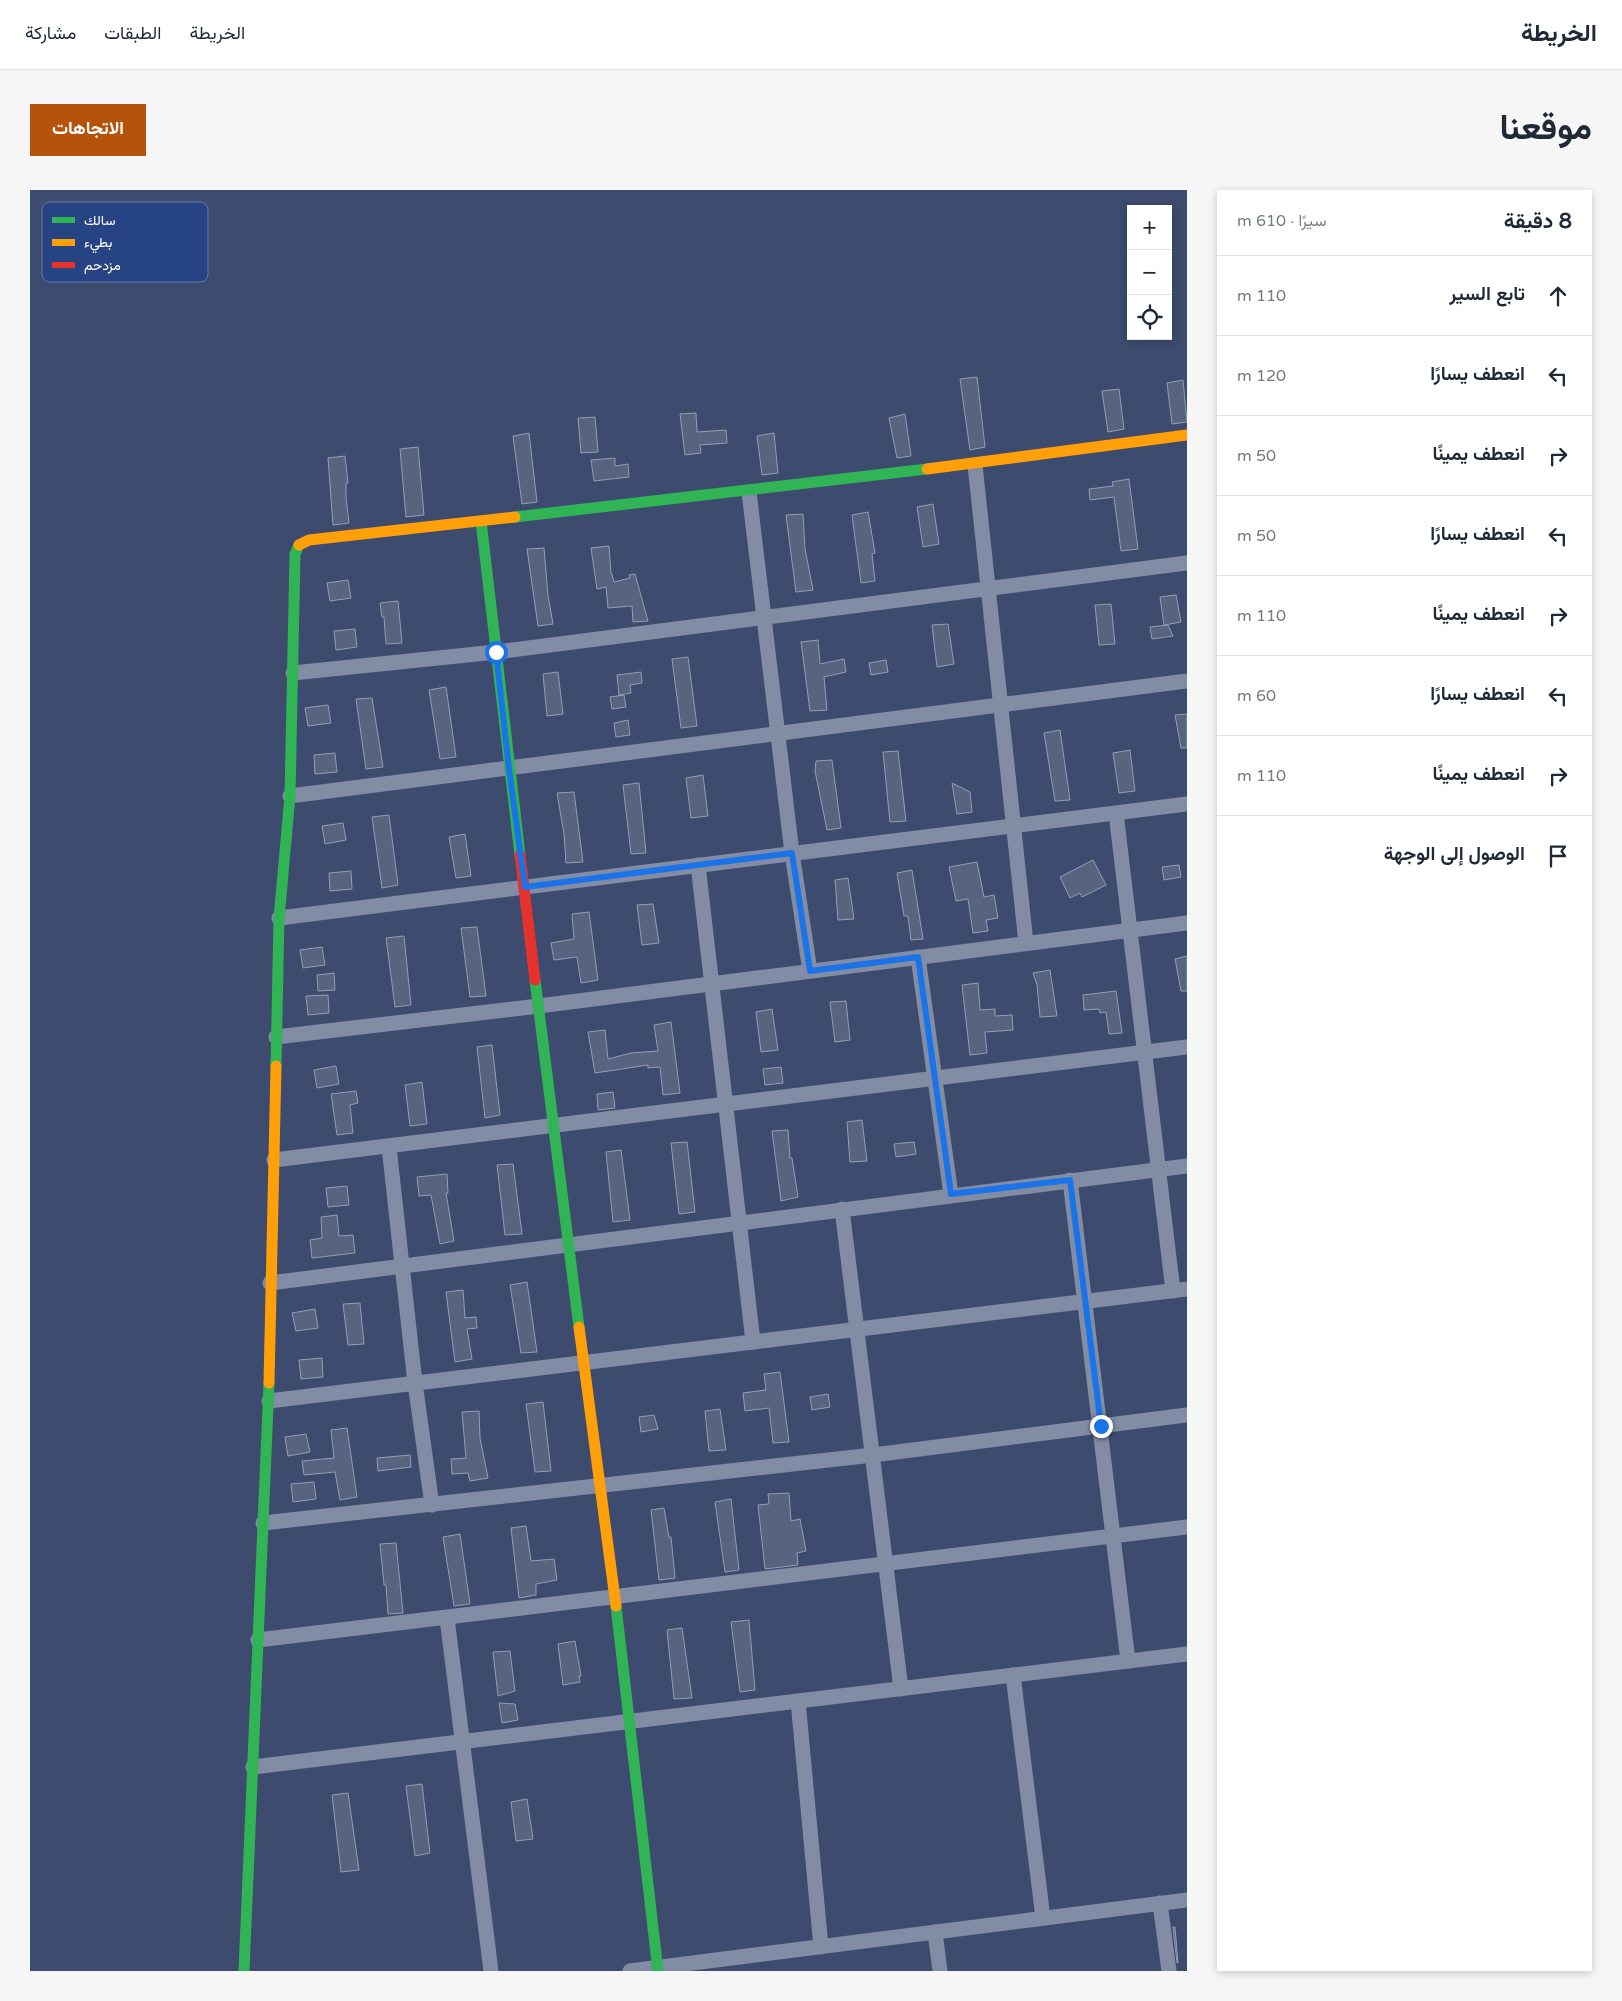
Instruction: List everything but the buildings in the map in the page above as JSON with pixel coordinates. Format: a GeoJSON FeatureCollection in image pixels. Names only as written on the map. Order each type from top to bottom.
{"type":"FeatureCollection","features":[{"type":"Feature","properties":{"kind":"street"},"geometry":{"type":"LineString","coordinates":[[244,1971],[269,1401],[279,918],[290,796],[295,554],[300,543],[309,540],[749,492],[975,465],[1187,435]]}},
{"type":"Feature","properties":{"kind":"street"},"geometry":{"type":"LineString","coordinates":[[975,465],[1026,943]]}},
{"type":"Feature","properties":{"kind":"street"},"geometry":{"type":"LineString","coordinates":[[749,492],[792,853],[810,971]]}},
{"type":"Feature","properties":{"kind":"street"},"geometry":{"type":"LineString","coordinates":[[481,521],[566,1245],[615,1598],[658,1969]]}},
{"type":"Feature","properties":{"kind":"street"},"geometry":{"type":"LineString","coordinates":[[293,673],[496,652],[1187,563]]}},
{"type":"Feature","properties":{"kind":"street"},"geometry":{"type":"LineString","coordinates":[[290,796],[1187,681]]}},
{"type":"Feature","properties":{"kind":"street"},"geometry":{"type":"LineString","coordinates":[[279,918],[1187,804]]}},
{"type":"Feature","properties":{"kind":"street"},"geometry":{"type":"LineString","coordinates":[[269,1401],[1180,1290],[1159,1169],[1116,813]]}},
{"type":"Feature","properties":{"kind":"street"},"geometry":{"type":"LineString","coordinates":[[698,866],[753,1342]]}},
{"type":"Feature","properties":{"kind":"street"},"geometry":{"type":"LineString","coordinates":[[276,1037],[539,1006],[712,982],[1187,923]]}},
{"type":"Feature","properties":{"kind":"street"},"geometry":{"type":"LineString","coordinates":[[918,957],[951,1194]]}},
{"type":"Feature","properties":{"kind":"street"},"geometry":{"type":"LineString","coordinates":[[274,1160],[1187,1047]]}},
{"type":"Feature","properties":{"kind":"street"},"geometry":{"type":"LineString","coordinates":[[389,1147],[415,1383],[432,1504]]}},
{"type":"Feature","properties":{"kind":"street"},"geometry":{"type":"LineString","coordinates":[[270,1283],[951,1194],[1187,1166]]}},
{"type":"Feature","properties":{"kind":"street"},"geometry":{"type":"LineString","coordinates":[[1070,1180],[1128,1661]]}},
{"type":"Feature","properties":{"kind":"street"},"geometry":{"type":"LineString","coordinates":[[842,1209],[901,1689]]}},
{"type":"Feature","properties":{"kind":"street"},"geometry":{"type":"LineString","coordinates":[[263,1523],[873,1456],[1187,1415]]}},
{"type":"Feature","properties":{"kind":"street"},"geometry":{"type":"LineString","coordinates":[[258,1640],[1187,1527]]}},
{"type":"Feature","properties":{"kind":"street"},"geometry":{"type":"LineString","coordinates":[[447,1618],[491,1971]]}},
{"type":"Feature","properties":{"kind":"street"},"geometry":{"type":"LineString","coordinates":[[253,1767],[1187,1654]]}},
{"type":"Feature","properties":{"kind":"street"},"geometry":{"type":"LineString","coordinates":[[1013,1675],[1044,1918]]}},
{"type":"Feature","properties":{"kind":"street"},"geometry":{"type":"LineString","coordinates":[[798,1701],[822,1947]]}},
{"type":"Feature","properties":{"kind":"street"},"geometry":{"type":"LineString","coordinates":[[630,1971],[658,1969],[1187,1900]]}},
{"type":"Feature","properties":{"kind":"street"},"geometry":{"type":"LineString","coordinates":[[1160,1903],[1169,1971]]}},
{"type":"Feature","properties":{"kind":"street"},"geometry":{"type":"LineString","coordinates":[[935,1932],[940,1971]]}},
{"type":"Feature","properties":{"kind":"traffic: fast"},"geometry":{"type":"LineString","coordinates":[[515,517],[927,469]]}},
{"type":"Feature","properties":{"kind":"traffic: fast"},"geometry":{"type":"LineString","coordinates":[[481,521],[520,855]]}},
{"type":"Feature","properties":{"kind":"traffic: fast"},"geometry":{"type":"LineString","coordinates":[[276,1066],[279,918],[290,796],[295,554],[299,545]]}},
{"type":"Feature","properties":{"kind":"traffic: fast"},"geometry":{"type":"LineString","coordinates":[[535,980],[579,1327]]}},
{"type":"Feature","properties":{"kind":"traffic: fast"},"geometry":{"type":"LineString","coordinates":[[244,1971],[269,1383]]}},
{"type":"Feature","properties":{"kind":"traffic: fast"},"geometry":{"type":"LineString","coordinates":[[616,1606],[658,1971]]}},
{"type":"Feature","properties":{"kind":"traffic: slow"},"geometry":{"type":"LineString","coordinates":[[927,469],[1187,435]]}},
{"type":"Feature","properties":{"kind":"traffic: slow"},"geometry":{"type":"LineString","coordinates":[[299,545],[309,540],[515,517]]}},
{"type":"Feature","properties":{"kind":"traffic: slow"},"geometry":{"type":"LineString","coordinates":[[269,1383],[276,1066]]}},
{"type":"Feature","properties":{"kind":"traffic: slow"},"geometry":{"type":"LineString","coordinates":[[579,1327],[616,1606]]}},
{"type":"Feature","properties":{"kind":"traffic: jam"},"geometry":{"type":"LineString","coordinates":[[520,855],[535,980]]}},
{"type":"Feature","properties":{"kind":"route"},"geometry":{"type":"LineString","coordinates":[[496,652],[525,887],[792,853],[810,971],[918,957],[951,1194],[1070,1180],[1101,1426]]}}]}
